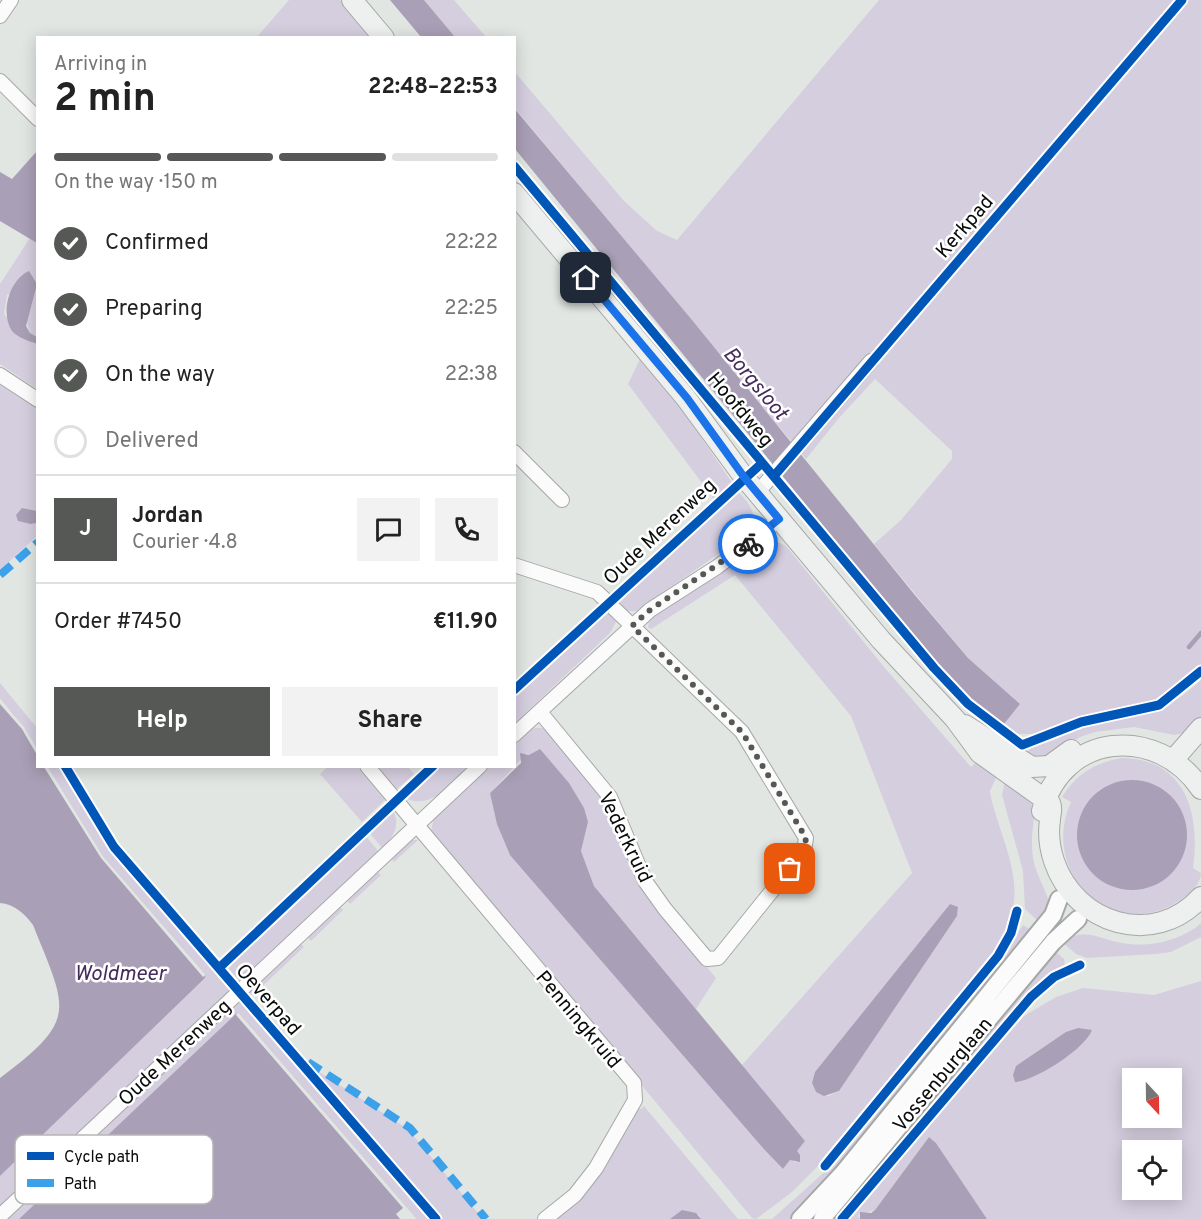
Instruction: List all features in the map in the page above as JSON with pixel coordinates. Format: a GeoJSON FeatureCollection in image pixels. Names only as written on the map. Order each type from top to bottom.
{"type":"FeatureCollection","features":[{"type":"Feature","properties":{"kind":"main road"},"geometry":{"type":"LineString","coordinates":[[352,0],[382,36]]}},
{"type":"Feature","properties":{"kind":"main road","name":"Hoofdweg"},"geometry":{"type":"LineString","coordinates":[[516,195],[687,398],[757,493],[881,640],[955,719],[980,753],[1045,800]]}},
{"type":"Feature","properties":{"kind":"main road","name":"Hoofdweg"},"geometry":{"type":"LineString","coordinates":[[955,719],[1013,758],[1032,767],[1042,767],[1056,762],[1073,748],[1090,739],[1108,735],[1144,735],[1161,739],[1178,755]]}},
{"type":"Feature","properties":{"kind":"main road"},"geometry":{"type":"LineString","coordinates":[[1178,755],[1201,728]]}},
{"type":"Feature","properties":{"kind":"main road"},"geometry":{"type":"LineString","coordinates":[[1201,768],[1178,755],[1133,745],[1110,746],[1089,752],[1071,764],[1055,780],[1045,800],[1041,816],[1040,851],[1043,868],[1059,899],[1117,935],[1137,937],[1157,935],[1177,929],[1201,914]]}},
{"type":"Feature","properties":{"kind":"main road"},"geometry":{"type":"LineString","coordinates":[[1178,755],[1201,789]]}},
{"type":"Feature","properties":{"kind":"main road"},"geometry":{"type":"LineString","coordinates":[[1045,800],[1052,807],[1050,835],[1057,869],[1084,915],[1110,921],[1148,925],[1176,916],[1201,897]]}},
{"type":"Feature","properties":{"kind":"street"},"geometry":{"type":"LineString","coordinates":[[0,16],[11,0]]}},
{"type":"Feature","properties":{"kind":"street"},"geometry":{"type":"LineString","coordinates":[[0,81],[36,117]]}},
{"type":"Feature","properties":{"kind":"street"},"geometry":{"type":"LineString","coordinates":[[757,493],[803,443],[872,361]]}},
{"type":"Feature","properties":{"kind":"street"},"geometry":{"type":"LineString","coordinates":[[0,375],[36,399]]}},
{"type":"Feature","properties":{"kind":"street"},"geometry":{"type":"LineString","coordinates":[[516,454],[562,500]]}},
{"type":"Feature","properties":{"kind":"street"},"geometry":{"type":"LineString","coordinates":[[516,733],[650,610],[726,561],[779,519]]}},
{"type":"Feature","properties":{"kind":"street"},"geometry":{"type":"LineString","coordinates":[[516,566],[597,592],[632,626]]}},
{"type":"Feature","properties":{"kind":"street","name":"Vederkruid"},"geometry":{"type":"LineString","coordinates":[[540,712],[610,797],[645,881],[665,909],[707,958],[718,958],[804,851],[806,838],[742,732],[632,626]]}},
{"type":"Feature","properties":{"kind":"street","name":"Penningkruid"},"geometry":{"type":"LineString","coordinates":[[369,768],[634,1083],[635,1100],[596,1168],[575,1195],[544,1219]]}},
{"type":"Feature","properties":{"kind":"street","name":"Oude Merenweg"},"geometry":{"type":"LineString","coordinates":[[86,1135],[478,768]]}},
{"type":"Feature","properties":{"kind":"street","name":"Vossenburglaan"},"geometry":{"type":"LineString","coordinates":[[800,1219],[843,1173],[992,992],[1053,915],[1059,899]]}},
{"type":"Feature","properties":{"kind":"street","name":"Vossenburglaan"},"geometry":{"type":"LineString","coordinates":[[822,1219],[1053,942],[1084,915]]}},
{"type":"Feature","properties":{"kind":"street","name":"Oude Merenweg"},"geometry":{"type":"LineString","coordinates":[[0,1216],[15,1202]]}},
{"type":"Feature","properties":{"kind":"shaded area"},"geometry":{"type":"Polygon","coordinates":[[[289,0],[340,0],[371,36],[258,36],[289,0]]]}},
{"type":"Feature","properties":{"kind":"shaded area"},"geometry":{"type":"Polygon","coordinates":[[[424,0],[454,0],[485,36],[454,36],[424,0]]]}},
{"type":"Feature","properties":{"kind":"shaded area"},"geometry":{"type":"Polygon","coordinates":[[[879,0],[1201,0],[1201,666],[1186,681],[1163,697],[1135,707],[1090,714],[1043,734],[1018,734],[983,714],[985,710],[1004,724],[1020,704],[968,658],[874,544],[901,520],[952,459],[952,451],[875,379],[806,459],[516,109],[516,73],[624,201],[657,231],[677,240],[879,0]]]}},
{"type":"Feature","properties":{"kind":"shaded area"},"geometry":{"type":"Polygon","coordinates":[[[30,238],[36,242],[36,284],[7,295],[4,314],[21,338],[36,344],[36,388],[0,364],[0,284],[30,238]]]}},
{"type":"Feature","properties":{"kind":"shaded area"},"geometry":{"type":"Polygon","coordinates":[[[36,287],[36,336],[30,333],[26,319],[36,287]]]}},
{"type":"Feature","properties":{"kind":"shaded area"},"geometry":{"type":"Polygon","coordinates":[[[641,357],[676,401],[733,484],[714,499],[628,384],[641,357]]]}},
{"type":"Feature","properties":{"kind":"shaded area"},"geometry":{"type":"Polygon","coordinates":[[[0,383],[36,408],[36,511],[22,508],[31,524],[36,523],[36,537],[0,570],[0,383]]]}},
{"type":"Feature","properties":{"kind":"shaded area"},"geometry":{"type":"Polygon","coordinates":[[[738,491],[752,510],[753,520],[749,533],[636,611],[625,611],[618,603],[619,597],[738,491]]]}},
{"type":"Feature","properties":{"kind":"shaded area"},"geometry":{"type":"Polygon","coordinates":[[[773,540],[786,546],[884,667],[971,767],[979,759],[998,774],[990,791],[1010,861],[1014,879],[1014,896],[1012,914],[994,956],[836,1148],[792,1192],[756,1219],[752,1218],[431,832],[434,816],[489,768],[513,768],[490,793],[783,1169],[791,1159],[796,1163],[796,1151],[805,1141],[742,1065],[912,873],[851,716],[735,575],[651,629],[648,627],[649,622],[743,556],[773,540]],[[950,904],[822,1064],[812,1083],[816,1092],[828,1096],[839,1091],[957,916],[958,908],[950,904]]]}},
{"type":"Feature","properties":{"kind":"shaded area"},"geometry":{"type":"Polygon","coordinates":[[[603,612],[609,612],[616,622],[610,633],[516,722],[516,694],[603,612]]]}},
{"type":"Feature","properties":{"kind":"shaded area"},"geometry":{"type":"Polygon","coordinates":[[[1201,680],[1201,719],[1184,733],[1174,735],[1134,727],[1095,732],[1080,737],[1052,756],[1039,760],[1026,752],[1035,746],[1089,725],[1162,707],[1187,692],[1201,680]]]}},
{"type":"Feature","properties":{"kind":"shaded area"},"geometry":{"type":"Polygon","coordinates":[[[0,683],[36,727],[36,747],[24,727],[0,698],[0,683]]]}},
{"type":"Feature","properties":{"kind":"shaded area"},"geometry":{"type":"Polygon","coordinates":[[[533,728],[548,730],[601,794],[648,897],[716,978],[696,1009],[594,886],[581,851],[588,822],[527,753],[516,765],[516,743],[533,728]]]}},
{"type":"Feature","properties":{"kind":"shaded area"},"geometry":{"type":"Polygon","coordinates":[[[1121,758],[1143,760],[1160,767],[1174,778],[1184,792],[1190,808],[1195,847],[1193,868],[1201,873],[1201,877],[1186,896],[1158,911],[1133,914],[1109,908],[1090,896],[1074,877],[1065,855],[1064,829],[1071,802],[1062,797],[1073,782],[1087,771],[1095,766],[1121,758]]]}},
{"type":"Feature","properties":{"kind":"shaded area"},"geometry":{"type":"Polygon","coordinates":[[[49,768],[62,768],[112,850],[231,990],[77,1135],[42,1135],[204,979],[205,975],[103,856],[49,768]]]}},
{"type":"Feature","properties":{"kind":"shaded area"},"geometry":{"type":"Polygon","coordinates":[[[327,768],[358,768],[385,800],[362,822],[320,774],[327,768]]]}},
{"type":"Feature","properties":{"kind":"shaded area"},"geometry":{"type":"Polygon","coordinates":[[[381,768],[409,768],[414,774],[396,790],[379,770],[381,768]]]}},
{"type":"Feature","properties":{"kind":"shaded area"},"geometry":{"type":"Polygon","coordinates":[[[437,768],[468,768],[448,787],[432,798],[415,801],[405,798],[437,768]]]}},
{"type":"Feature","properties":{"kind":"shaded area"},"geometry":{"type":"Polygon","coordinates":[[[1005,781],[1028,798],[1032,805],[1034,813],[1033,857],[1049,902],[1041,924],[1025,909],[1023,871],[1002,795],[1005,781]]]}},
{"type":"Feature","properties":{"kind":"shaded area"},"geometry":{"type":"Polygon","coordinates":[[[393,811],[396,821],[395,831],[382,848],[369,832],[393,811]]]}},
{"type":"Feature","properties":{"kind":"shaded area"},"geometry":{"type":"Polygon","coordinates":[[[365,835],[378,851],[240,982],[226,965],[365,835]]]}},
{"type":"Feature","properties":{"kind":"shaded area"},"geometry":{"type":"Polygon","coordinates":[[[408,840],[418,840],[394,862],[390,857],[408,840]]]}},
{"type":"Feature","properties":{"kind":"shaded area"},"geometry":{"type":"Polygon","coordinates":[[[376,870],[381,875],[350,904],[346,899],[376,870]]]}},
{"type":"Feature","properties":{"kind":"shaded area"},"geometry":{"type":"Polygon","coordinates":[[[339,906],[343,910],[311,941],[306,936],[339,906]]]}},
{"type":"Feature","properties":{"kind":"shaded area"},"geometry":{"type":"Polygon","coordinates":[[[1201,923],[1201,937],[1171,952],[1156,954],[1087,958],[1076,954],[1061,941],[1088,935],[1138,945],[1157,943],[1186,933],[1201,923]]]}},
{"type":"Feature","properties":{"kind":"shaded area"},"geometry":{"type":"Polygon","coordinates":[[[1023,925],[1031,930],[834,1175],[791,1219],[772,1219],[830,1167],[999,962],[1023,925]]]}},
{"type":"Feature","properties":{"kind":"shaded area"},"geometry":{"type":"Polygon","coordinates":[[[299,942],[304,947],[252,996],[248,991],[299,942]]]}},
{"type":"Feature","properties":{"kind":"shaded area"},"geometry":{"type":"Polygon","coordinates":[[[1056,952],[1064,959],[1065,965],[1046,976],[1030,991],[941,1098],[935,1093],[1051,953],[1056,952]]]}},
{"type":"Feature","properties":{"kind":"shaded area"},"geometry":{"type":"Polygon","coordinates":[[[1201,981],[1201,1219],[987,1219],[936,1143],[929,1137],[875,1210],[858,1215],[860,1219],[848,1219],[1024,1016],[1056,997],[1083,988],[1154,995],[1201,981]]]}},
{"type":"Feature","properties":{"kind":"shaded area"},"geometry":{"type":"Polygon","coordinates":[[[240,998],[431,1219],[417,1219],[238,1013],[108,1135],[96,1135],[240,998]]]}},
{"type":"Feature","properties":{"kind":"shaded area"},"geometry":{"type":"Polygon","coordinates":[[[304,1062],[408,1129],[483,1219],[440,1219],[304,1062]]]}},
{"type":"Feature","properties":{"kind":"shaded area"},"geometry":{"type":"Polygon","coordinates":[[[926,1104],[932,1109],[836,1219],[830,1219],[926,1104]]]}},
{"type":"Feature","properties":{"kind":"shaded area"},"geometry":{"type":"Polygon","coordinates":[[[644,1106],[738,1219],[701,1219],[699,1215],[682,1210],[670,1219],[553,1219],[637,1108],[641,1109],[644,1106]]]}},
{"type":"Feature","properties":{"kind":"shaded area"},"geometry":{"type":"Polygon","coordinates":[[[15,1162],[15,1193],[0,1207],[0,1176],[15,1162]]]}},
{"type":"Feature","properties":{"kind":"shaded area"},"geometry":{"type":"Polygon","coordinates":[[[24,1204],[35,1204],[19,1219],[8,1219],[24,1204]]]}},
{"type":"Feature","properties":{"kind":"water"},"geometry":{"type":"Polygon","coordinates":[[[390,0],[424,0],[454,36],[420,36],[390,0]]]}},
{"type":"Feature","properties":{"kind":"water"},"geometry":{"type":"Polygon","coordinates":[[[516,110],[692,320],[968,658],[1020,704],[1004,724],[969,697],[938,666],[516,150],[516,110]]]}},
{"type":"Feature","properties":{"kind":"water"},"geometry":{"type":"Polygon","coordinates":[[[36,152],[36,242],[0,221],[0,172],[12,179],[36,152]]]}},
{"type":"Feature","properties":{"kind":"water"},"geometry":{"type":"Polygon","coordinates":[[[29,271],[36,282],[26,326],[30,333],[36,336],[36,344],[14,333],[8,324],[8,298],[22,275],[29,271]]]}},
{"type":"Feature","properties":{"kind":"water"},"geometry":{"type":"Polygon","coordinates":[[[22,508],[36,511],[36,523],[18,521],[16,515],[22,508]]]}},
{"type":"Feature","properties":{"kind":"water","name":"Woldmeer"},"geometry":{"type":"Polygon","coordinates":[[[0,698],[30,738],[36,753],[36,768],[49,768],[103,856],[206,975],[42,1135],[15,1135],[15,1162],[0,1176],[0,1078],[43,1041],[54,1026],[59,1011],[53,976],[33,925],[19,910],[0,903],[0,698]]]}},
{"type":"Feature","properties":{"kind":"water"},"geometry":{"type":"Polygon","coordinates":[[[540,749],[569,783],[584,808],[588,822],[581,851],[594,886],[805,1141],[797,1151],[800,1155],[800,1162],[790,1160],[783,1169],[763,1148],[510,855],[497,824],[490,793],[521,763],[520,753],[529,755],[540,749]]]}},
{"type":"Feature","properties":{"kind":"water"},"geometry":{"type":"Polygon","coordinates":[[[1132,780],[1153,785],[1171,796],[1182,814],[1187,835],[1182,856],[1171,874],[1153,885],[1132,890],[1111,885],[1093,874],[1082,856],[1077,835],[1082,814],[1093,796],[1111,785],[1132,780]]]}},
{"type":"Feature","properties":{"kind":"water"},"geometry":{"type":"Polygon","coordinates":[[[950,904],[958,907],[957,916],[839,1091],[824,1096],[816,1092],[812,1083],[815,1072],[950,904]]]}},
{"type":"Feature","properties":{"kind":"water"},"geometry":{"type":"Polygon","coordinates":[[[238,1012],[417,1219],[19,1219],[35,1204],[213,1204],[213,1135],[108,1135],[238,1012]]]}},
{"type":"Feature","properties":{"kind":"water"},"geometry":{"type":"Polygon","coordinates":[[[1078,1028],[1092,1030],[1088,1038],[1070,1055],[1034,1076],[1015,1082],[1013,1075],[1016,1066],[1066,1032],[1078,1028]]]}},
{"type":"Feature","properties":{"kind":"water"},"geometry":{"type":"Polygon","coordinates":[[[929,1137],[936,1143],[987,1219],[860,1219],[860,1212],[871,1213],[875,1210],[929,1137]]]}},
{"type":"Feature","properties":{"kind":"water"},"geometry":{"type":"Polygon","coordinates":[[[682,1210],[696,1213],[701,1219],[670,1219],[682,1210]]]}},
{"type":"Feature","properties":{"kind":"pier"},"geometry":{"type":"Polygon","coordinates":[[[0,698],[24,727],[36,747],[36,753],[22,729],[0,704],[0,698]]]}},
{"type":"Feature","properties":{"kind":"pier"},"geometry":{"type":"Polygon","coordinates":[[[45,768],[49,768],[103,856],[206,975],[203,977],[101,858],[45,768]]]}},
{"type":"Feature","properties":{"kind":"pier"},"geometry":{"type":"Polygon","coordinates":[[[238,1012],[417,1219],[400,1219],[396,1214],[403,1208],[236,1015],[238,1012]]]}},
{"type":"Feature","properties":{"kind":"waterway"},"geometry":{"type":"LineString","coordinates":[[1189,647],[1201,633]]}},
{"type":"Feature","properties":{"kind":"marked path"},"geometry":{"type":"LineString","coordinates":[[0,575],[36,544]]}},
{"type":"Feature","properties":{"kind":"marked path"},"geometry":{"type":"LineString","coordinates":[[308,1062],[410,1128],[486,1219]]}},
{"type":"Feature","properties":{"kind":"cycle path","name":"Kerkpad"},"geometry":{"type":"LineString","coordinates":[[774,476],[1182,0]]}},
{"type":"Feature","properties":{"kind":"cycle path"},"geometry":{"type":"LineString","coordinates":[[516,168],[934,668],[968,704],[1022,745],[1081,722],[1159,705],[1201,671]]}},
{"type":"Feature","properties":{"kind":"cycle path"},"geometry":{"type":"LineString","coordinates":[[516,688],[762,463]]}},
{"type":"Feature","properties":{"kind":"cycle path","name":"Oeverpad"},"geometry":{"type":"LineString","coordinates":[[66,768],[114,847],[436,1219]]}},
{"type":"Feature","properties":{"kind":"cycle path"},"geometry":{"type":"LineString","coordinates":[[219,968],[431,768]]}},
{"type":"Feature","properties":{"kind":"cycle path"},"geometry":{"type":"LineString","coordinates":[[825,1166],[998,956],[1011,933],[1017,911]]}},
{"type":"Feature","properties":{"kind":"cycle path"},"geometry":{"type":"LineString","coordinates":[[842,1219],[1031,997],[1054,977],[1080,965]]}},
{"type":"Feature","properties":{"kind":"way so far"},"geometry":{"type":"LineString","coordinates":[[748,544],[650,610],[632,626],[742,732],[806,838],[804,851],[790,869]]}},
{"type":"Feature","properties":{"kind":"route"},"geometry":{"type":"LineString","coordinates":[[586,278],[687,398],[744,477],[779,519],[748,544]]}},
{"type":"Feature","properties":{"kind":"water label","name":"Borgsloot"},"geometry":{"type":"Point","coordinates":[756,383]}}]}
